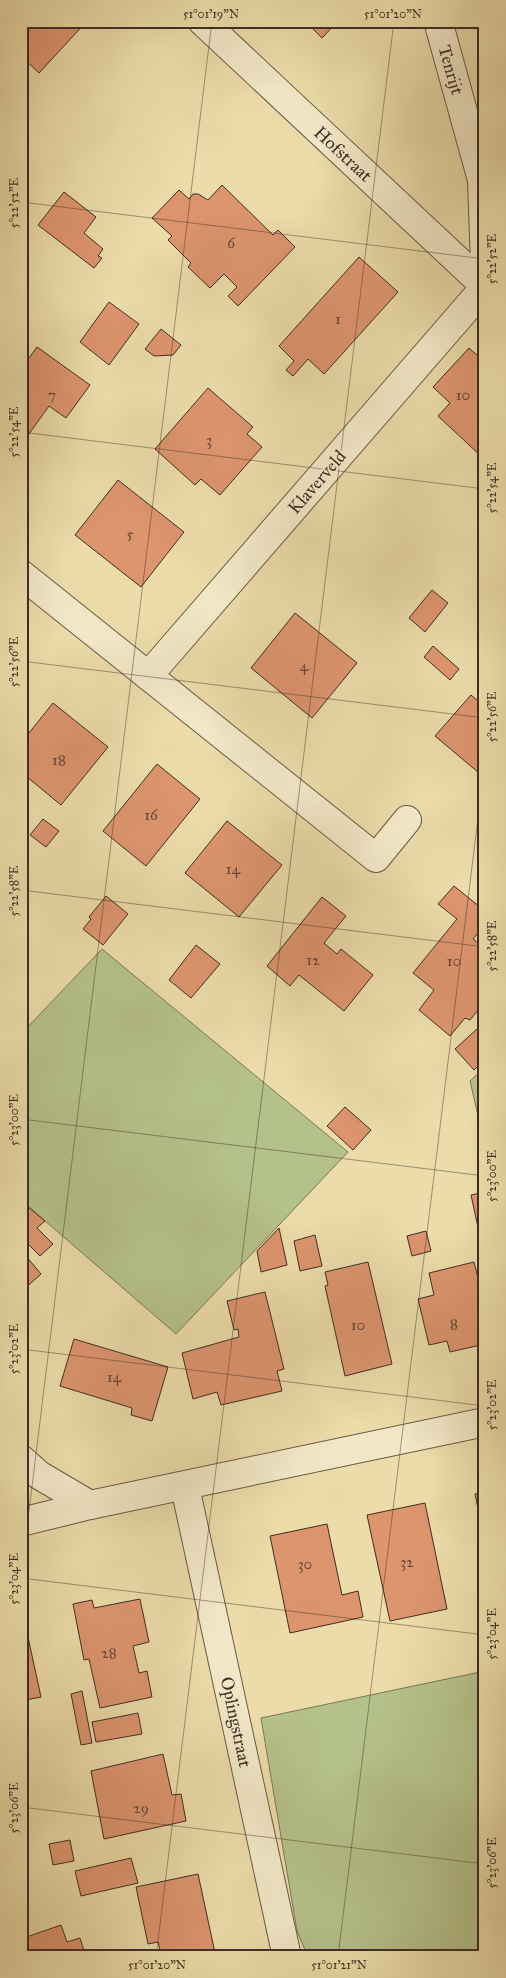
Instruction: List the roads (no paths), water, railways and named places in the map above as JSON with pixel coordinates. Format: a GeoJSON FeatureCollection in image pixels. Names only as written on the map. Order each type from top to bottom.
{"type":"FeatureCollection","features":[{"type":"Feature","properties":{"kind":"street","name":"Hofstraat"},"geometry":{"type":"LineString","coordinates":[[202,21],[485,287]]}},
{"type":"Feature","properties":{"kind":"street","name":"Tenrijt"},"geometry":{"type":"LineString","coordinates":[[438,21],[478,141],[482,180],[485,265]]}},
{"type":"Feature","properties":{"kind":"street","name":"Klaverveld"},"geometry":{"type":"LineString","coordinates":[[148,676],[485,287]]}},
{"type":"Feature","properties":{"kind":"street"},"geometry":{"type":"LineString","coordinates":[[21,574],[376,858],[407,820]]}},
{"type":"Feature","properties":{"kind":"street"},"geometry":{"type":"LineString","coordinates":[[21,1522],[90,1505],[185,1487],[485,1422]]}},
{"type":"Feature","properties":{"kind":"street"},"geometry":{"type":"LineString","coordinates":[[21,1458],[39,1474],[90,1505]]}},
{"type":"Feature","properties":{"kind":"street","name":"Oplingstraat"},"geometry":{"type":"LineString","coordinates":[[185,1487],[287,1957]]}}]}
